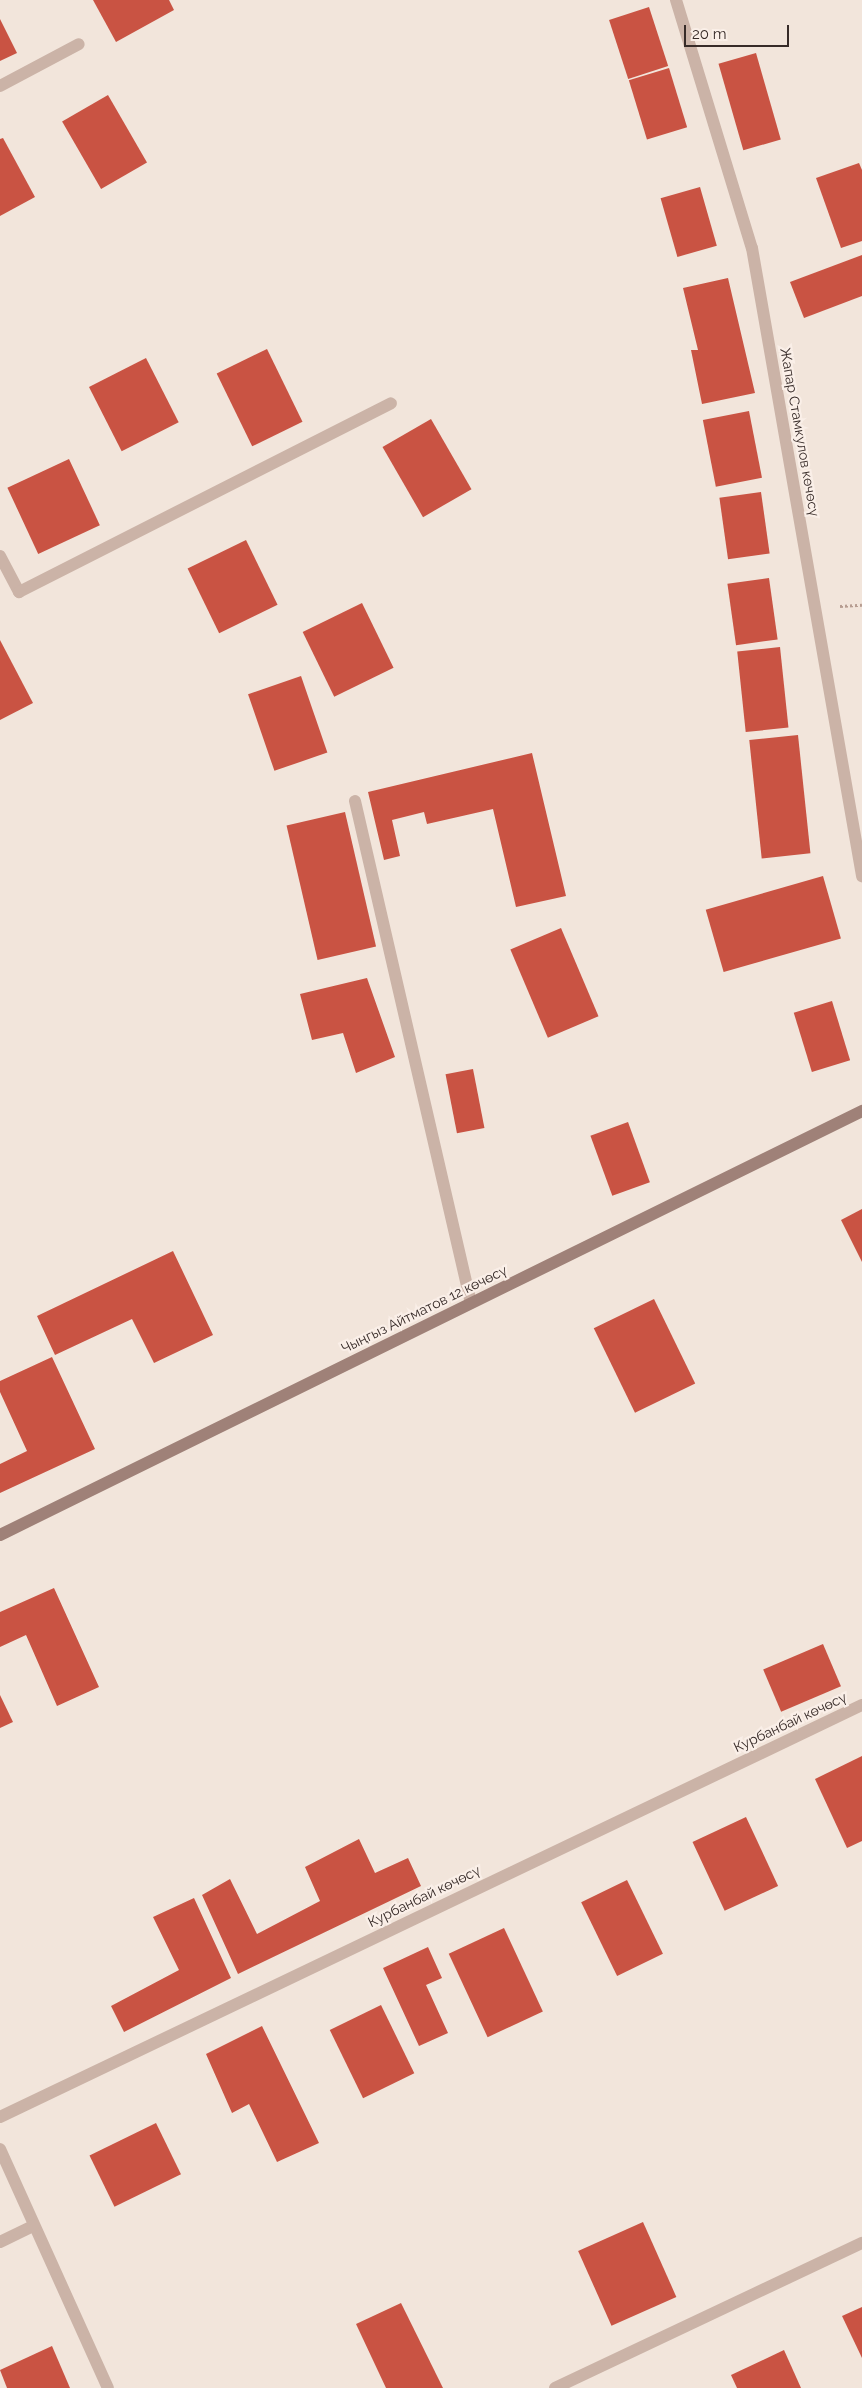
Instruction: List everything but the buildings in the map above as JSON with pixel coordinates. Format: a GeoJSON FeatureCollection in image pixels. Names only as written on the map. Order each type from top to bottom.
{"type":"FeatureCollection","features":[{"type":"Feature","properties":{"kind":"main road","name":"Чыңгыз Айтматов 12 көчөсү"},"geometry":{"type":"LineString","coordinates":[[0,1535],[862,1111]]}},
{"type":"Feature","properties":{"kind":"street","name":"Жапар Стамкулов көчөсү"},"geometry":{"type":"LineString","coordinates":[[676,0],[752,248],[862,876]]}},
{"type":"Feature","properties":{"kind":"street"},"geometry":{"type":"LineString","coordinates":[[0,86],[79,44]]}},
{"type":"Feature","properties":{"kind":"street"},"geometry":{"type":"LineString","coordinates":[[0,556],[19,592],[390,403]]}},
{"type":"Feature","properties":{"kind":"street"},"geometry":{"type":"LineString","coordinates":[[355,801],[471,1303]]}},
{"type":"Feature","properties":{"kind":"street","name":"Курбанбай көчөсү"},"geometry":{"type":"LineString","coordinates":[[0,2117],[862,1705]]}},
{"type":"Feature","properties":{"kind":"street"},"geometry":{"type":"LineString","coordinates":[[0,2149],[33,2226],[108,2388]]}},
{"type":"Feature","properties":{"kind":"street"},"geometry":{"type":"LineString","coordinates":[[0,2242],[33,2226]]}},
{"type":"Feature","properties":{"kind":"street"},"geometry":{"type":"LineString","coordinates":[[556,2388],[862,2243]]}}]}
